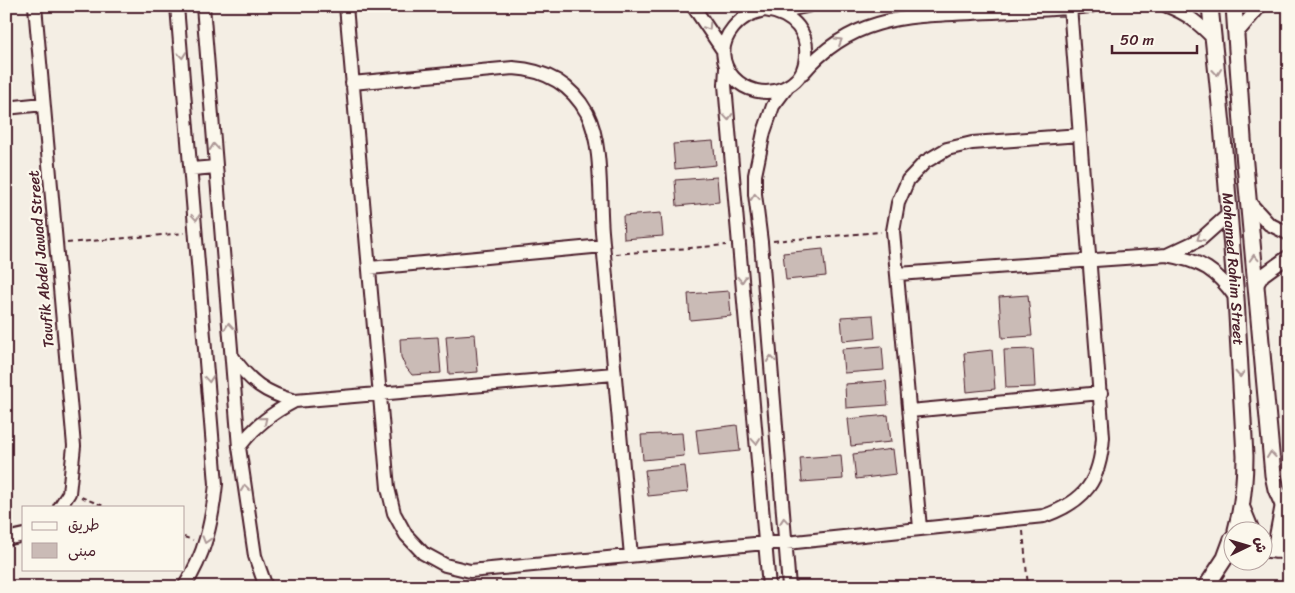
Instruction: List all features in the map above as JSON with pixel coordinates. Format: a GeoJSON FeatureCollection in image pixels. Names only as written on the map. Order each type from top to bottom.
{"type":"FeatureCollection","features":[{"type":"Feature","properties":{"kind":"street","name":"Tawfik Abdel Jawad Street"},"geometry":{"type":"LineString","coordinates":[[35,6],[74,446],[70,492],[61,506]]}},
{"type":"Feature","properties":{"kind":"street"},"geometry":{"type":"LineString","coordinates":[[178,6],[216,484],[213,515],[205,545],[184,587]]}},
{"type":"Feature","properties":{"kind":"street"},"geometry":{"type":"LineString","coordinates":[[203,6],[239,447],[255,556],[266,587]]}},
{"type":"Feature","properties":{"kind":"street"},"geometry":{"type":"LineString","coordinates":[[346,6],[388,488],[394,513],[406,535],[423,552],[445,565],[470,570],[786,543],[1044,516],[1064,509],[1081,496],[1094,479],[1102,458],[1103,444],[1101,393],[1070,7]]}},
{"type":"Feature","properties":{"kind":"street"},"geometry":{"type":"LineString","coordinates":[[693,6],[722,49],[726,68],[725,85],[769,587]]}},
{"type":"Feature","properties":{"kind":"street"},"geometry":{"type":"LineString","coordinates":[[777,12],[806,6]]}},
{"type":"Feature","properties":{"kind":"street"},"geometry":{"type":"LineString","coordinates":[[789,587],[754,175],[764,132],[773,106],[788,86],[803,73],[815,58],[854,32],[881,22],[917,16],[1091,6]]}},
{"type":"Feature","properties":{"kind":"street"},"geometry":{"type":"LineString","coordinates":[[1167,6],[1196,20],[1213,38]]}},
{"type":"Feature","properties":{"kind":"street","name":"Mohamed Rahim Street"},"geometry":{"type":"LineString","coordinates":[[1210,6],[1236,298],[1245,456],[1245,482],[1239,520]]}},
{"type":"Feature","properties":{"kind":"street","name":"Mohamed Rahim Street"},"geometry":{"type":"LineString","coordinates":[[1234,6],[1242,123],[1273,475],[1286,512]]}},
{"type":"Feature","properties":{"kind":"street"},"geometry":{"type":"LineString","coordinates":[[1236,34],[1260,6]]}},
{"type":"Feature","properties":{"kind":"street"},"geometry":{"type":"LineString","coordinates":[[722,49],[726,37],[747,9],[777,12],[790,18],[800,28],[805,42],[806,56],[803,73]]}},
{"type":"Feature","properties":{"kind":"street"},"geometry":{"type":"LineString","coordinates":[[352,83],[513,68],[530,69],[550,76],[568,89],[581,103],[592,126],[597,149],[614,374],[631,556]]}},
{"type":"Feature","properties":{"kind":"street"},"geometry":{"type":"LineString","coordinates":[[726,68],[736,80],[748,88],[761,92],[776,91],[788,86]]}},
{"type":"Feature","properties":{"kind":"street"},"geometry":{"type":"LineString","coordinates":[[6,108],[44,104]]}},
{"type":"Feature","properties":{"kind":"street"},"geometry":{"type":"LineString","coordinates":[[1222,126],[1242,123]]}},
{"type":"Feature","properties":{"kind":"street"},"geometry":{"type":"LineString","coordinates":[[920,528],[893,231],[898,203],[908,180],[926,162],[947,149],[972,143],[1080,135]]}},
{"type":"Feature","properties":{"kind":"street"},"geometry":{"type":"LineString","coordinates":[[192,169],[216,168]]}},
{"type":"Feature","properties":{"kind":"street"},"geometry":{"type":"LineString","coordinates":[[1249,202],[1269,224],[1289,234]]}},
{"type":"Feature","properties":{"kind":"street"},"geometry":{"type":"LineString","coordinates":[[1167,256],[1201,239],[1229,214]]}},
{"type":"Feature","properties":{"kind":"street"},"geometry":{"type":"LineString","coordinates":[[370,268],[604,251]]}},
{"type":"Feature","properties":{"kind":"street"},"geometry":{"type":"LineString","coordinates":[[898,274],[1167,256],[1188,259],[1207,268],[1224,281],[1236,298]]}},
{"type":"Feature","properties":{"kind":"street"},"geometry":{"type":"LineString","coordinates":[[1256,286],[1263,275],[1289,256]]}},
{"type":"Feature","properties":{"kind":"street"},"geometry":{"type":"LineString","coordinates":[[232,355],[243,372],[258,386],[276,396],[295,401],[614,374]]}},
{"type":"Feature","properties":{"kind":"street"},"geometry":{"type":"LineString","coordinates":[[910,411],[1101,393]]}},
{"type":"Feature","properties":{"kind":"street"},"geometry":{"type":"LineString","coordinates":[[239,447],[264,420],[279,409],[295,401]]}},
{"type":"Feature","properties":{"kind":"street"},"geometry":{"type":"LineString","coordinates":[[1242,508],[1247,520]]}},
{"type":"Feature","properties":{"kind":"street"},"geometry":{"type":"LineString","coordinates":[[1276,550],[1286,512]]}},
{"type":"Feature","properties":{"kind":"street"},"geometry":{"type":"LineString","coordinates":[[6,539],[22,535]]}},
{"type":"Feature","properties":{"kind":"street"},"geometry":{"type":"LineString","coordinates":[[1206,587],[1222,566]]}},
{"type":"Feature","properties":{"kind":"path"},"geometry":{"type":"LineString","coordinates":[[761,242],[893,231]]}},
{"type":"Feature","properties":{"kind":"path"},"geometry":{"type":"LineString","coordinates":[[56,244],[197,232]]}},
{"type":"Feature","properties":{"kind":"path"},"geometry":{"type":"LineString","coordinates":[[604,251],[739,244]]}},
{"type":"Feature","properties":{"kind":"path"},"geometry":{"type":"LineString","coordinates":[[70,492],[104,506]]}},
{"type":"Feature","properties":{"kind":"path"},"geometry":{"type":"LineString","coordinates":[[1022,518],[1028,587]]}},
{"type":"Feature","properties":{"kind":"building"},"geometry":{"type":"Polygon","coordinates":[[[713,141],[716,165],[675,169],[673,144],[713,141]]]}},
{"type":"Feature","properties":{"kind":"building"},"geometry":{"type":"Polygon","coordinates":[[[717,177],[719,202],[677,206],[675,180],[717,177]]]}},
{"type":"Feature","properties":{"kind":"building"},"geometry":{"type":"Polygon","coordinates":[[[661,213],[663,236],[624,239],[623,216],[661,213]]]}},
{"type":"Feature","properties":{"kind":"building"},"geometry":{"type":"Polygon","coordinates":[[[823,249],[826,276],[786,280],[783,253],[823,249]]]}},
{"type":"Feature","properties":{"kind":"building"},"geometry":{"type":"Polygon","coordinates":[[[729,291],[731,316],[690,320],[688,294],[729,291]]]}},
{"type":"Feature","properties":{"kind":"building"},"geometry":{"type":"Polygon","coordinates":[[[1028,295],[1032,336],[1002,338],[999,297],[1028,295]]]}},
{"type":"Feature","properties":{"kind":"building"},"geometry":{"type":"Polygon","coordinates":[[[873,315],[875,338],[843,341],[841,317],[873,315]]]}},
{"type":"Feature","properties":{"kind":"building"},"geometry":{"type":"Polygon","coordinates":[[[475,334],[478,372],[449,374],[446,336],[475,334]]]}},
{"type":"Feature","properties":{"kind":"building"},"geometry":{"type":"Polygon","coordinates":[[[438,337],[441,373],[412,375],[401,357],[400,339],[438,337]]]}},
{"type":"Feature","properties":{"kind":"building"},"geometry":{"type":"Polygon","coordinates":[[[882,346],[884,370],[844,373],[842,349],[882,346]]]}},
{"type":"Feature","properties":{"kind":"building"},"geometry":{"type":"Polygon","coordinates":[[[1033,349],[1035,387],[1006,388],[1004,350],[1033,349]]]}},
{"type":"Feature","properties":{"kind":"building"},"geometry":{"type":"Polygon","coordinates":[[[992,350],[995,389],[967,392],[964,353],[992,350]]]}},
{"type":"Feature","properties":{"kind":"building"},"geometry":{"type":"Polygon","coordinates":[[[886,381],[888,405],[846,408],[845,384],[886,381]]]}},
{"type":"Feature","properties":{"kind":"building"},"geometry":{"type":"Polygon","coordinates":[[[888,415],[891,442],[851,446],[848,419],[888,415]]]}},
{"type":"Feature","properties":{"kind":"building"},"geometry":{"type":"Polygon","coordinates":[[[737,425],[740,451],[699,455],[696,430],[737,425]]]}},
{"type":"Feature","properties":{"kind":"building"},"geometry":{"type":"Polygon","coordinates":[[[682,433],[684,456],[643,460],[641,435],[682,433]]]}},
{"type":"Feature","properties":{"kind":"building"},"geometry":{"type":"Polygon","coordinates":[[[893,449],[896,474],[856,479],[853,454],[893,449]]]}},
{"type":"Feature","properties":{"kind":"building"},"geometry":{"type":"Polygon","coordinates":[[[841,455],[843,479],[802,482],[800,458],[841,455]]]}},
{"type":"Feature","properties":{"kind":"building"},"geometry":{"type":"Polygon","coordinates":[[[685,466],[688,492],[648,496],[645,470],[685,466]]]}}]}
